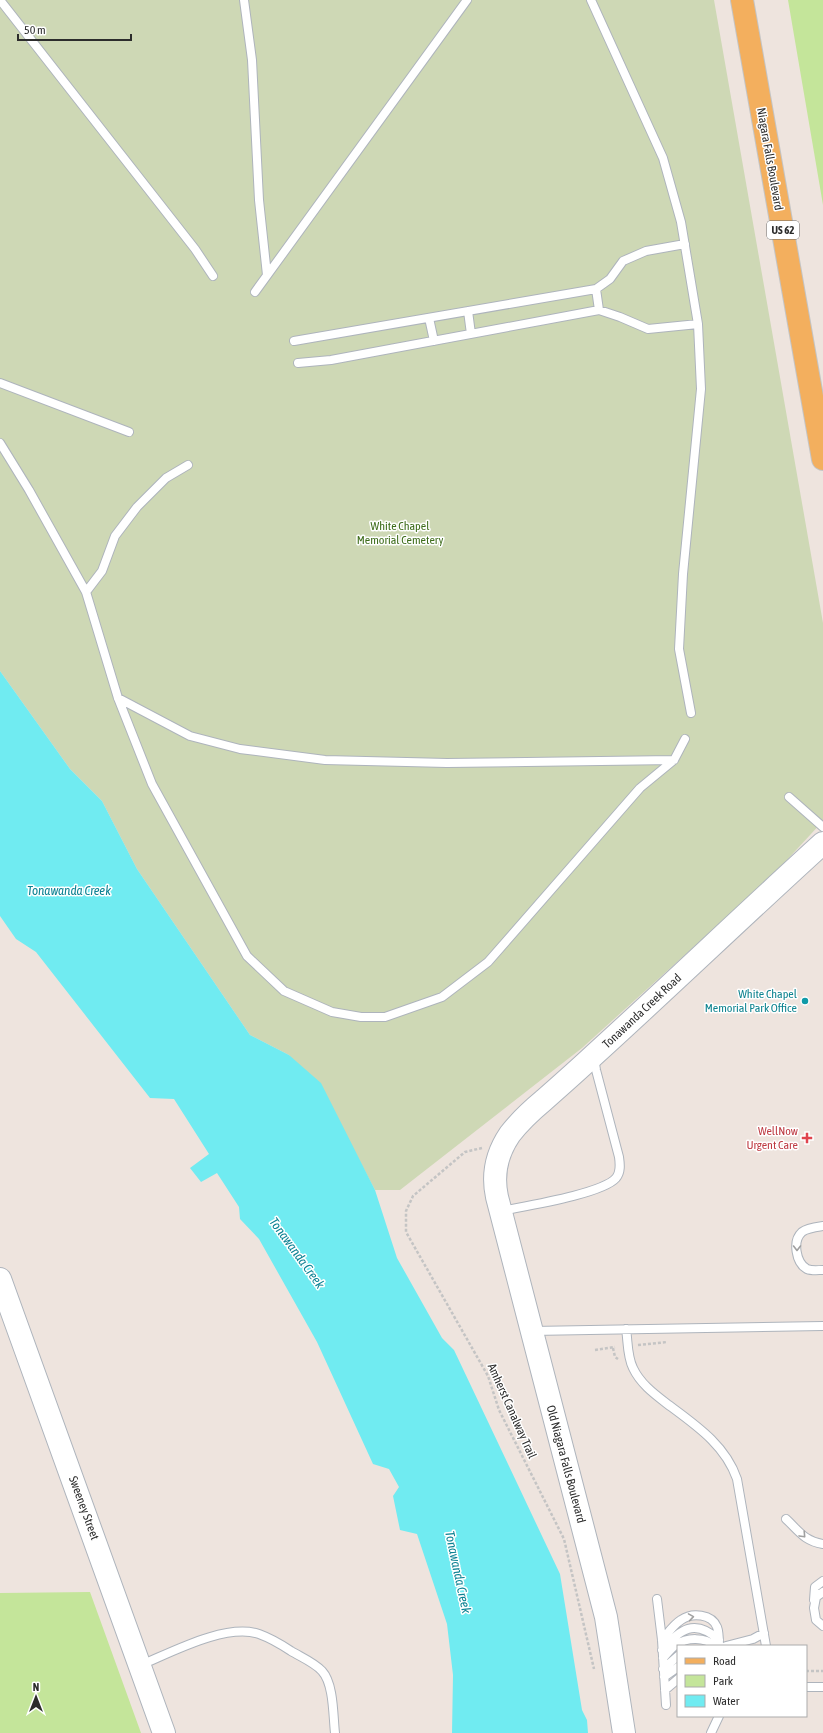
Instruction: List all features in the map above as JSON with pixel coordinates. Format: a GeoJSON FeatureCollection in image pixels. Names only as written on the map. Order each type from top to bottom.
{"type":"FeatureCollection","features":[{"type":"Feature","properties":{"kind":"main road","name":"Niagara Falls Boulevard"},"geometry":{"type":"LineString","coordinates":[[742,0],[823,459]]}},
{"type":"Feature","properties":{"kind":"street","name":"Tonawanda Creek Road"},"geometry":{"type":"LineString","coordinates":[[499,1204],[495,1188],[495,1170],[498,1158],[510,1134],[527,1115],[823,843]]}},
{"type":"Feature","properties":{"kind":"street","name":"Old Niagara Falls Boulevard"},"geometry":{"type":"LineString","coordinates":[[499,1204],[606,1617],[624,1733]]}},
{"type":"Feature","properties":{"kind":"street","name":"Sweeney Street"},"geometry":{"type":"LineString","coordinates":[[1,1282],[164,1733]]}},
{"type":"Feature","properties":{"kind":"lane"},"geometry":{"type":"LineString","coordinates":[[0,0],[195,249],[213,276]]}},
{"type":"Feature","properties":{"kind":"lane"},"geometry":{"type":"LineString","coordinates":[[244,0],[252,60],[259,200],[266,275]]}},
{"type":"Feature","properties":{"kind":"lane"},"geometry":{"type":"LineString","coordinates":[[255,292],[467,0]]}},
{"type":"Feature","properties":{"kind":"lane"},"geometry":{"type":"LineString","coordinates":[[591,0],[664,158],[681,222],[698,324],[701,389],[683,574],[679,649],[691,713]]}},
{"type":"Feature","properties":{"kind":"lane"},"geometry":{"type":"LineString","coordinates":[[294,341],[596,289],[610,279],[623,261],[646,252],[685,244]]}},
{"type":"Feature","properties":{"kind":"lane"},"geometry":{"type":"LineString","coordinates":[[596,289],[599,310]]}},
{"type":"Feature","properties":{"kind":"lane"},"geometry":{"type":"LineString","coordinates":[[298,363],[331,360],[599,310],[620,316],[648,329],[698,324]]}},
{"type":"Feature","properties":{"kind":"lane"},"geometry":{"type":"LineString","coordinates":[[468,311],[472,334]]}},
{"type":"Feature","properties":{"kind":"lane"},"geometry":{"type":"LineString","coordinates":[[429,318],[434,341]]}},
{"type":"Feature","properties":{"kind":"lane"},"geometry":{"type":"LineString","coordinates":[[0,383],[129,432]]}},
{"type":"Feature","properties":{"kind":"lane"},"geometry":{"type":"LineString","coordinates":[[0,443],[29,490],[86,592],[118,698],[152,784],[247,956],[284,990],[332,1012],[361,1017],[385,1017],[442,997],[488,962],[640,788],[674,760],[685,739]]}},
{"type":"Feature","properties":{"kind":"lane"},"geometry":{"type":"LineString","coordinates":[[86,592],[102,571],[115,536],[137,506],[166,478],[188,465]]}},
{"type":"Feature","properties":{"kind":"lane"},"geometry":{"type":"LineString","coordinates":[[118,698],[190,736],[240,748],[325,760],[447,763],[674,760]]}},
{"type":"Feature","properties":{"kind":"lane"},"geometry":{"type":"LineString","coordinates":[[789,797],[823,826]]}},
{"type":"Feature","properties":{"kind":"lane"},"geometry":{"type":"LineString","coordinates":[[499,1204],[591,1192],[608,1184],[616,1177],[620,1168],[619,1157],[596,1070],[594,1055]]}},
{"type":"Feature","properties":{"kind":"lane"},"geometry":{"type":"LineString","coordinates":[[823,1226],[804,1231],[800,1234],[797,1244],[798,1258],[806,1268],[823,1270]]}},
{"type":"Feature","properties":{"kind":"lane"},"geometry":{"type":"LineString","coordinates":[[532,1331],[823,1326]]}},
{"type":"Feature","properties":{"kind":"lane"},"geometry":{"type":"LineString","coordinates":[[626,1329],[632,1366],[640,1379],[652,1392],[716,1443],[732,1466],[737,1479],[766,1645]]}},
{"type":"Feature","properties":{"kind":"lane"},"geometry":{"type":"LineString","coordinates":[[786,1519],[798,1529],[804,1538],[812,1542],[823,1544]]}},
{"type":"Feature","properties":{"kind":"lane"},"geometry":{"type":"LineString","coordinates":[[823,1581],[815,1587],[814,1602],[816,1620],[823,1626]]}},
{"type":"Feature","properties":{"kind":"lane"},"geometry":{"type":"LineString","coordinates":[[814,1602],[816,1597],[823,1592]]}},
{"type":"Feature","properties":{"kind":"lane"},"geometry":{"type":"LineString","coordinates":[[657,1598],[662,1640],[666,1705]]}},
{"type":"Feature","properties":{"kind":"lane"},"geometry":{"type":"LineString","coordinates":[[662,1640],[672,1627],[683,1618],[691,1616],[705,1616],[712,1620],[717,1627],[718,1644],[697,1639],[687,1640],[677,1644],[663,1654]]}},
{"type":"Feature","properties":{"kind":"lane"},"geometry":{"type":"LineString","coordinates":[[140,1665],[209,1637],[228,1632],[243,1631],[259,1634],[281,1645],[322,1671],[327,1680],[331,1696],[335,1733]]}},
{"type":"Feature","properties":{"kind":"lane"},"geometry":{"type":"LineString","coordinates":[[730,1645],[753,1639],[764,1633]]}},
{"type":"Feature","properties":{"kind":"lane"},"geometry":{"type":"LineString","coordinates":[[663,1669],[677,1657]]}},
{"type":"Feature","properties":{"kind":"lane"},"geometry":{"type":"LineString","coordinates":[[664,1677],[677,1668]]}},
{"type":"Feature","properties":{"kind":"lane"},"geometry":{"type":"LineString","coordinates":[[665,1690],[677,1680]]}},
{"type":"Feature","properties":{"kind":"lane"},"geometry":{"type":"LineString","coordinates":[[807,1687],[823,1686]]}},
{"type":"Feature","properties":{"kind":"lane"},"geometry":{"type":"LineString","coordinates":[[711,1733],[719,1717]]}},
{"type":"Feature","properties":{"kind":"path","name":"Amherst Canalway Trail"},"geometry":{"type":"LineString","coordinates":[[488,1146],[465,1152],[413,1196],[406,1211],[406,1232],[488,1376],[499,1410],[564,1539],[595,1674]]}},
{"type":"Feature","properties":{"kind":"path"},"geometry":{"type":"LineString","coordinates":[[595,1350],[619,1346]]}},
{"type":"Feature","properties":{"kind":"path"},"geometry":{"type":"LineString","coordinates":[[807,1671],[823,1671]]}},
{"type":"Feature","properties":{"kind":"green space","name":"White Chapel Memorial Cemetery"},"geometry":{"type":"Polygon","coordinates":[[[0,0],[714,0],[823,623],[823,821],[773,875],[582,1048],[400,1190],[375,1190],[355,1152],[289,1055],[250,1035],[137,869],[102,801],[70,769],[0,671],[0,0]]]}},
{"type":"Feature","properties":{"kind":"green space"},"geometry":{"type":"Polygon","coordinates":[[[788,0],[823,0],[823,205],[788,0]]]}},
{"type":"Feature","properties":{"kind":"green space"},"geometry":{"type":"Polygon","coordinates":[[[90,1592],[141,1733],[0,1733],[0,1593],[90,1592]]]}},
{"type":"Feature","properties":{"kind":"water","name":"Tonawanda Creek"},"geometry":{"type":"Polygon","coordinates":[[[0,671],[70,769],[102,801],[137,869],[250,1035],[289,1055],[321,1083],[375,1190],[397,1258],[442,1338],[454,1350],[560,1574],[582,1710],[587,1720],[588,1733],[452,1733],[453,1675],[447,1624],[417,1534],[400,1530],[393,1496],[399,1487],[389,1469],[373,1464],[317,1342],[259,1239],[240,1219],[239,1207],[217,1173],[201,1182],[190,1168],[209,1154],[174,1099],[150,1098],[36,952],[16,939],[0,916],[0,671]]]}},
{"type":"Feature","properties":{"kind":"place","name":"White Chapel Memorial Park Office"},"geometry":{"type":"Point","coordinates":[805,1001]}},
{"type":"Feature","properties":{"kind":"place","name":"WellNow Urgent Care"},"geometry":{"type":"Point","coordinates":[807,1138]}}]}
